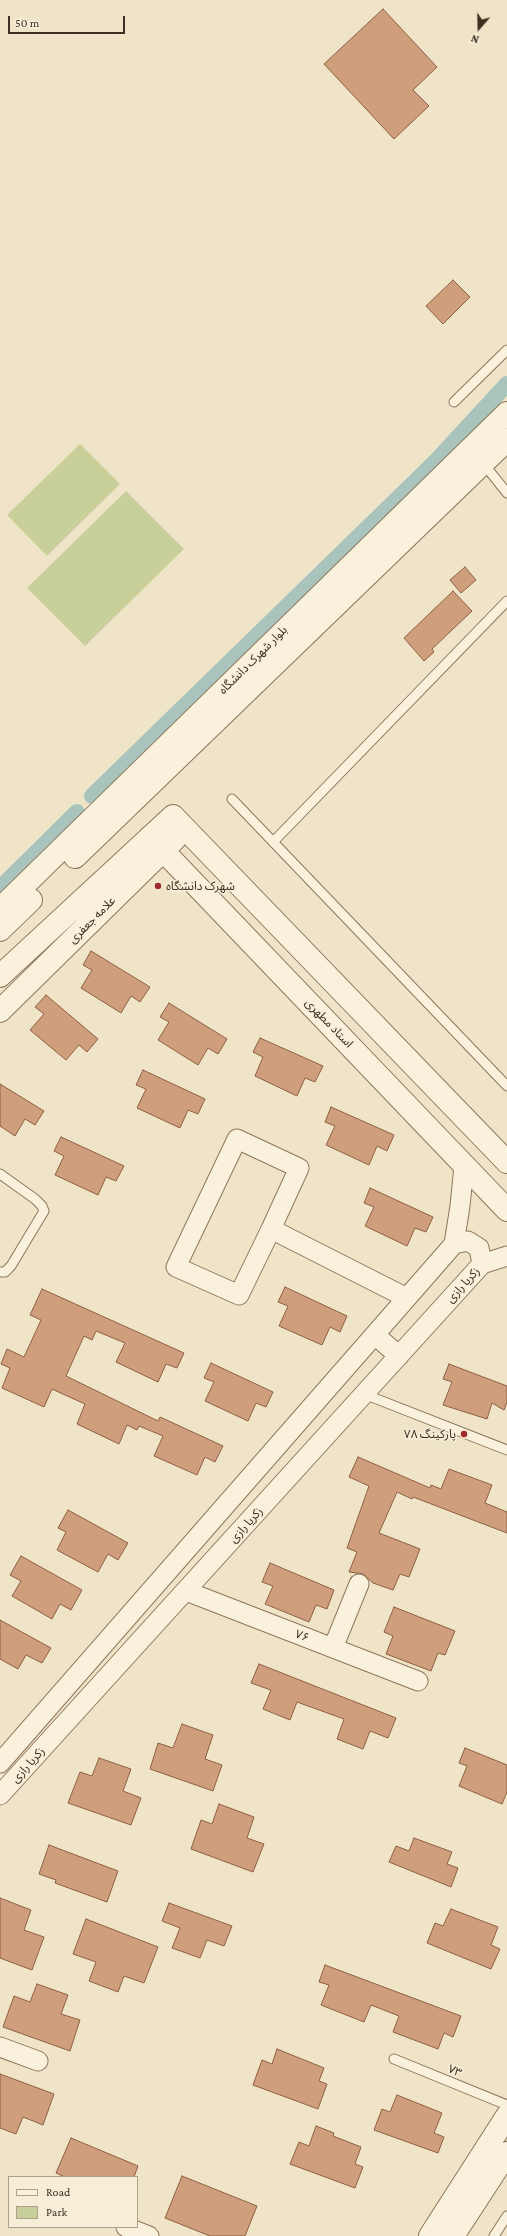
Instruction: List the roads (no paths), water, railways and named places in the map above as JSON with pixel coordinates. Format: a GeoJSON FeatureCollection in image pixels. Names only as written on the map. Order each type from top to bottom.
{"type":"FeatureCollection","features":[{"type":"Feature","properties":{"kind":"street","name":"بلوار شهرک دانشگاه"},"geometry":{"type":"LineString","coordinates":[[0,909],[507,413]]}},
{"type":"Feature","properties":{"kind":"street","name":"بلوار شهرک دانشگاه"},"geometry":{"type":"LineString","coordinates":[[0,930],[507,440]]}},
{"type":"Feature","properties":{"kind":"street","name":"علامه جعفری"},"geometry":{"type":"LineString","coordinates":[[0,976],[179,823],[507,1162]]}},
{"type":"Feature","properties":{"kind":"street","name":"علامه جعفری"},"geometry":{"type":"LineString","coordinates":[[0,1011],[157,843]]}},
{"type":"Feature","properties":{"kind":"street","name":"استاد مطهری"},"geometry":{"type":"LineString","coordinates":[[157,843],[507,1210]]}},
{"type":"Feature","properties":{"kind":"street"},"geometry":{"type":"LineString","coordinates":[[237,1139],[299,1168],[272,1229],[239,1295],[176,1267],[237,1139]]}},
{"type":"Feature","properties":{"kind":"street"},"geometry":{"type":"LineString","coordinates":[[454,1244],[464,1166]]}},
{"type":"Feature","properties":{"kind":"street"},"geometry":{"type":"LineString","coordinates":[[272,1229],[407,1298]]}},
{"type":"Feature","properties":{"kind":"street","name":"زکریا رازی"},"geometry":{"type":"LineString","coordinates":[[0,1763],[454,1244],[468,1241],[479,1248],[482,1264],[0,1796]]}},
{"type":"Feature","properties":{"kind":"street"},"geometry":{"type":"LineString","coordinates":[[482,1264],[507,1256]]}},
{"type":"Feature","properties":{"kind":"street"},"geometry":{"type":"LineString","coordinates":[[374,1335],[399,1356]]}},
{"type":"Feature","properties":{"kind":"street"},"geometry":{"type":"LineString","coordinates":[[190,1547],[210,1565]]}},
{"type":"Feature","properties":{"kind":"street"},"geometry":{"type":"LineString","coordinates":[[333,1648],[359,1584]]}},
{"type":"Feature","properties":{"kind":"street","name":"۷۶"},"geometry":{"type":"LineString","coordinates":[[186,1591],[418,1680]]}},
{"type":"Feature","properties":{"kind":"street"},"geometry":{"type":"LineString","coordinates":[[0,2047],[38,2061]]}},
{"type":"Feature","properties":{"kind":"street"},"geometry":{"type":"LineString","coordinates":[[430,2236],[507,2116]]}},
{"type":"Feature","properties":{"kind":"street"},"geometry":{"type":"LineString","coordinates":[[453,2236],[507,2153]]}},
{"type":"Feature","properties":{"kind":"street"},"geometry":{"type":"LineString","coordinates":[[129,2231],[149,2236]]}},
{"type":"Feature","properties":{"kind":"lane"},"geometry":{"type":"LineString","coordinates":[[454,402],[507,350]]}},
{"type":"Feature","properties":{"kind":"lane"},"geometry":{"type":"LineString","coordinates":[[483,463],[507,493]]}},
{"type":"Feature","properties":{"kind":"lane"},"geometry":{"type":"LineString","coordinates":[[273,842],[507,601]]}},
{"type":"Feature","properties":{"kind":"lane"},"geometry":{"type":"LineString","coordinates":[[232,799],[507,1086]]}},
{"type":"Feature","properties":{"kind":"lane"},"geometry":{"type":"LineString","coordinates":[[0,1174],[35,1199],[42,1206],[44,1211],[11,1266],[5,1272],[0,1272]]}},
{"type":"Feature","properties":{"kind":"lane"},"geometry":{"type":"LineString","coordinates":[[364,1394],[507,1450]]}},
{"type":"Feature","properties":{"kind":"lane","name":"۷۳"},"geometry":{"type":"LineString","coordinates":[[394,2059],[507,2105]]}},
{"type":"Feature","properties":{"kind":"lane"},"geometry":{"type":"LineString","coordinates":[[494,2236],[507,2216]]}},
{"type":"Feature","properties":{"kind":"waterway"},"geometry":{"type":"LineString","coordinates":[[92,796],[436,461],[507,384]]}},
{"type":"Feature","properties":{"kind":"waterway"},"geometry":{"type":"LineString","coordinates":[[0,888],[77,812]]}},
{"type":"Feature","properties":{"kind":"place","name":"شهرک دانشگاه"},"geometry":{"type":"Point","coordinates":[158,886]}},
{"type":"Feature","properties":{"kind":"place","name":"پارکینگ ۷۸"},"geometry":{"type":"Point","coordinates":[464,1434]}}]}
